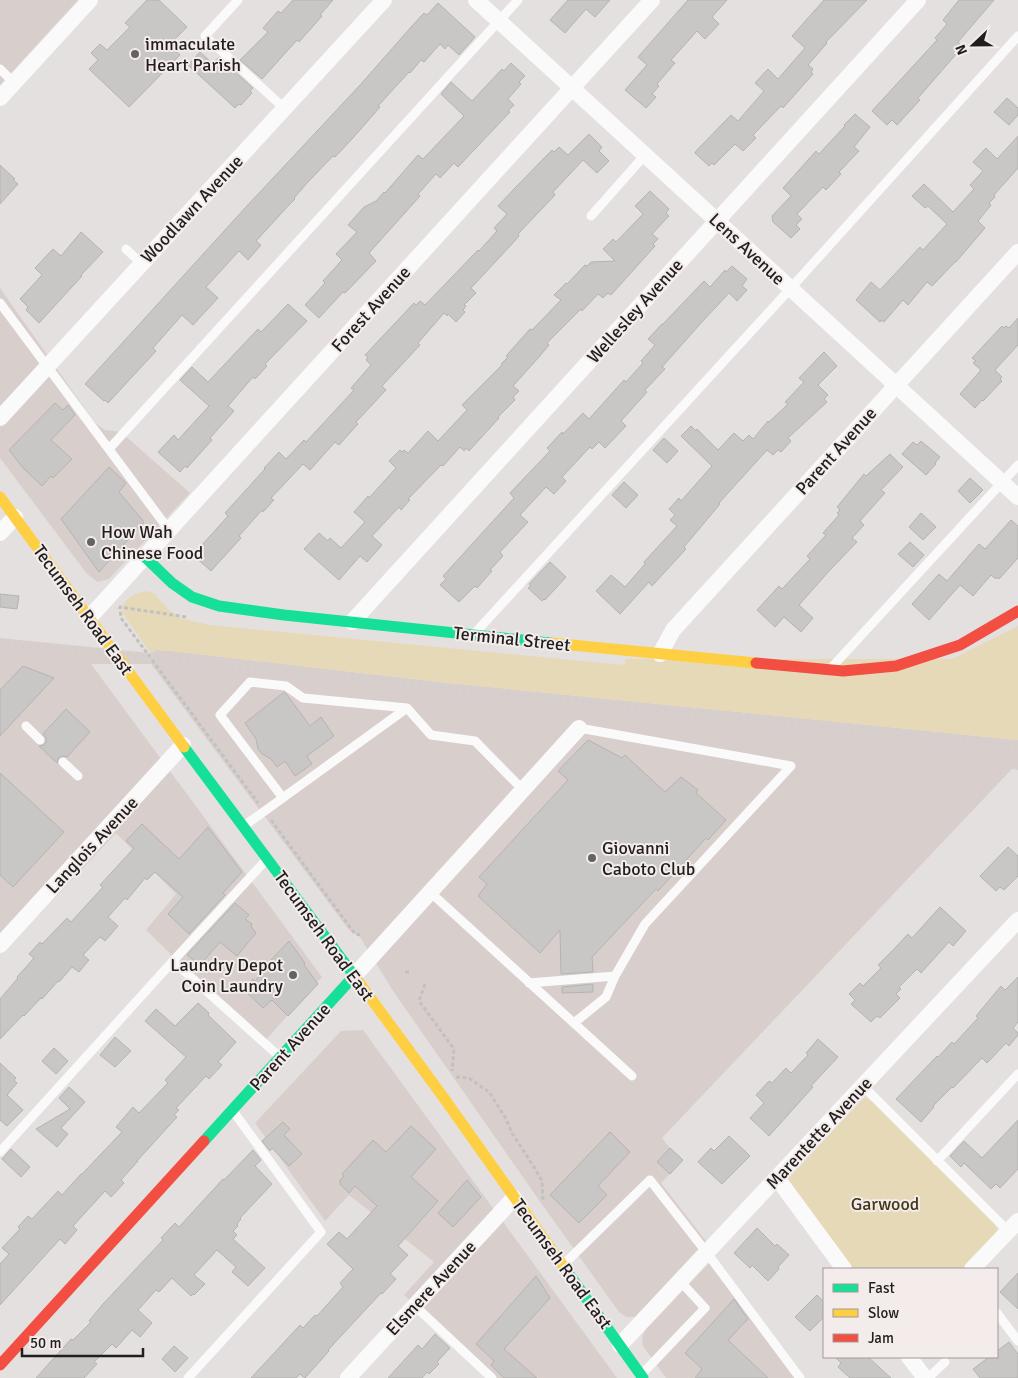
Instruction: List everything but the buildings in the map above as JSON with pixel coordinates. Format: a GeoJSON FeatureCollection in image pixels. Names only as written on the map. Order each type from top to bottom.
{"type":"FeatureCollection","features":[{"type":"Feature","properties":{"kind":"street"},"geometry":{"type":"LineString","coordinates":[[0,98],[90,0]]}},
{"type":"Feature","properties":{"kind":"street","name":"Woodlawn Avenue"},"geometry":{"type":"LineString","coordinates":[[0,418],[384,0]]}},
{"type":"Feature","properties":{"kind":"street","name":"Lens Avenue"},"geometry":{"type":"LineString","coordinates":[[476,0],[1018,498]]}},
{"type":"Feature","properties":{"kind":"street","name":"Forest Avenue"},"geometry":{"type":"LineString","coordinates":[[89,618],[652,0]]}},
{"type":"Feature","properties":{"kind":"street","name":"Wellesley Avenue"},"geometry":{"type":"LineString","coordinates":[[352,622],[918,0]]}},
{"type":"Feature","properties":{"kind":"street","name":"Parent Avenue"},"geometry":{"type":"LineString","coordinates":[[660,654],[673,630],[1018,252]]}},
{"type":"Feature","properties":{"kind":"street","name":"Tecumseh Road East"},"geometry":{"type":"LineString","coordinates":[[0,497],[441,1094],[641,1377]]}},
{"type":"Feature","properties":{"kind":"street"},"geometry":{"type":"LineString","coordinates":[[0,533],[15,517]]}},
{"type":"Feature","properties":{"kind":"street","name":"Terminal Street"},"geometry":{"type":"LineString","coordinates":[[145,557],[172,583],[192,597],[218,606],[473,635],[843,671],[896,666],[960,644],[1018,611]]}},
{"type":"Feature","properties":{"kind":"street","name":"Parent Avenue"},"geometry":{"type":"LineString","coordinates":[[0,1365],[579,728]]}},
{"type":"Feature","properties":{"kind":"street","name":"Langlois Avenue"},"geometry":{"type":"LineString","coordinates":[[0,944],[183,745]]}},
{"type":"Feature","properties":{"kind":"street","name":"Marentette Avenue"},"geometry":{"type":"LineString","coordinates":[[620,1345],[1018,920]]}},
{"type":"Feature","properties":{"kind":"street"},"geometry":{"type":"LineString","coordinates":[[777,1178],[843,1268]]}},
{"type":"Feature","properties":{"kind":"street","name":"Elsmere Avenue"},"geometry":{"type":"LineString","coordinates":[[348,1378],[514,1198]]}},
{"type":"Feature","properties":{"kind":"street"},"geometry":{"type":"LineString","coordinates":[[973,1268],[1013,1226]]}},
{"type":"Feature","properties":{"kind":"street"},"geometry":{"type":"LineString","coordinates":[[910,1358],[926,1378]]}},
{"type":"Feature","properties":{"kind":"lane"},"geometry":{"type":"LineString","coordinates":[[238,0],[204,36],[284,108]]}},
{"type":"Feature","properties":{"kind":"lane"},"geometry":{"type":"LineString","coordinates":[[109,449],[518,0]]}},
{"type":"Feature","properties":{"kind":"lane"},"geometry":{"type":"LineString","coordinates":[[473,635],[790,289],[1018,36]]}},
{"type":"Feature","properties":{"kind":"lane"},"geometry":{"type":"LineString","coordinates":[[0,69],[14,83]]}},
{"type":"Feature","properties":{"kind":"lane"},"geometry":{"type":"LineString","coordinates":[[591,216],[645,156]]}},
{"type":"Feature","properties":{"kind":"lane"},"geometry":{"type":"LineString","coordinates":[[126,249],[142,264]]}},
{"type":"Feature","properties":{"kind":"lane"},"geometry":{"type":"LineString","coordinates":[[0,303],[169,530]]}},
{"type":"Feature","properties":{"kind":"lane"},"geometry":{"type":"LineString","coordinates":[[830,670],[1018,465]]}},
{"type":"Feature","properties":{"kind":"lane"},"geometry":{"type":"LineString","coordinates":[[283,798],[220,715],[250,682],[286,686],[303,698],[407,708],[431,735],[475,741],[523,790]]}},
{"type":"Feature","properties":{"kind":"lane"},"geometry":{"type":"LineString","coordinates":[[244,827],[407,708]]}},
{"type":"Feature","properties":{"kind":"lane"},"geometry":{"type":"LineString","coordinates":[[26,726],[40,740]]}},
{"type":"Feature","properties":{"kind":"lane"},"geometry":{"type":"LineString","coordinates":[[574,1023],[606,997],[615,976],[645,924],[791,766],[579,728]]}},
{"type":"Feature","properties":{"kind":"lane"},"geometry":{"type":"LineString","coordinates":[[63,762],[78,776]]}},
{"type":"Feature","properties":{"kind":"lane"},"geometry":{"type":"LineString","coordinates":[[0,1152],[267,859]]}},
{"type":"Feature","properties":{"kind":"lane"},"geometry":{"type":"LineString","coordinates":[[430,892],[632,1076]]}},
{"type":"Feature","properties":{"kind":"lane"},"geometry":{"type":"LineString","coordinates":[[173,961],[280,1057]]}},
{"type":"Feature","properties":{"kind":"lane"},"geometry":{"type":"LineString","coordinates":[[529,983],[615,976]]}},
{"type":"Feature","properties":{"kind":"lane"},"geometry":{"type":"LineString","coordinates":[[937,1161],[1018,1074]]}},
{"type":"Feature","properties":{"kind":"lane"},"geometry":{"type":"LineString","coordinates":[[862,1086],[937,1161],[1013,1226]]}},
{"type":"Feature","properties":{"kind":"lane"},"geometry":{"type":"LineString","coordinates":[[188,1378],[321,1232],[232,1110]]}},
{"type":"Feature","properties":{"kind":"lane"},"geometry":{"type":"LineString","coordinates":[[563,1266],[650,1180],[800,1378]]}},
{"type":"Feature","properties":{"kind":"lane"},"geometry":{"type":"LineString","coordinates":[[641,1377],[705,1308],[680,1281]]}},
{"type":"Feature","properties":{"kind":"lane"},"geometry":{"type":"LineString","coordinates":[[415,1306],[492,1378]]}},
{"type":"Feature","properties":{"kind":"lane"},"geometry":{"type":"LineString","coordinates":[[998,1314],[1018,1341]]}},
{"type":"Feature","properties":{"kind":"lane"},"geometry":{"type":"LineString","coordinates":[[926,1378],[945,1362]]}},
{"type":"Feature","properties":{"kind":"path"},"geometry":{"type":"LineString","coordinates":[[120,607],[121,618],[258,804]]}},
{"type":"Feature","properties":{"kind":"path"},"geometry":{"type":"LineString","coordinates":[[272,821],[356,934],[362,935]]}},
{"type":"Feature","properties":{"kind":"path"},"geometry":{"type":"LineString","coordinates":[[425,984],[419,1001],[454,1049],[452,1071]]}},
{"type":"Feature","properties":{"kind":"path"},"geometry":{"type":"LineString","coordinates":[[456,1077],[469,1078],[489,1092],[542,1181],[543,1201]]}},
{"type":"Feature","properties":{"kind":"shaded area"},"geometry":{"type":"Polygon","coordinates":[[[0,0],[78,0],[0,85],[0,0]]]}},
{"type":"Feature","properties":{"kind":"shaded area"},"geometry":{"type":"Polygon","coordinates":[[[0,288],[95,423],[105,430],[121,432],[190,493],[109,579],[98,582],[87,574],[0,458],[0,288]]]}},
{"type":"Feature","properties":{"kind":"shaded area"},"geometry":{"type":"Polygon","coordinates":[[[0,638],[150,653],[156,650],[171,651],[439,682],[1018,740],[1018,770],[1012,769],[662,1138],[683,1160],[661,1183],[706,1241],[635,1317],[626,1317],[619,1312],[541,1203],[393,991],[360,937],[349,930],[151,664],[91,664],[322,977],[262,1044],[146,930],[176,894],[116,833],[9,946],[0,938],[0,638]]]}},
{"type":"Feature","properties":{"kind":"shaded area"},"geometry":{"type":"Polygon","coordinates":[[[363,1030],[617,1378],[492,1378],[404,1295],[434,1262],[349,1195],[325,1221],[255,1123],[341,1031],[363,1030]]]}},
{"type":"Feature","properties":{"kind":"shaded area"},"geometry":{"type":"Polygon","coordinates":[[[715,1257],[803,1378],[666,1378],[643,1346],[642,1337],[646,1329],[715,1257]]]}},
{"type":"Feature","properties":{"kind":"green space"},"geometry":{"type":"Polygon","coordinates":[[[147,591],[155,594],[179,618],[210,625],[625,665],[625,659],[952,659],[1018,626],[1018,740],[439,682],[171,651],[157,650],[150,653],[123,614],[122,606],[133,596],[147,591]]]}},
{"type":"Feature","properties":{"kind":"green space","name":"Garwood"},"geometry":{"type":"Polygon","coordinates":[[[865,1097],[875,1104],[994,1223],[998,1232],[963,1268],[852,1268],[788,1179],[865,1097]]]}},
{"type":"Feature","properties":{"kind":"railway"},"geometry":{"type":"LineString","coordinates":[[0,644],[1018,747]]}},
{"type":"Feature","properties":{"kind":"traffic: fast"},"geometry":{"type":"LineString","coordinates":[[145,557],[172,583],[192,597],[219,606],[284,615],[551,643]]}},
{"type":"Feature","properties":{"kind":"traffic: fast"},"geometry":{"type":"LineString","coordinates":[[184,747],[358,981]]}},
{"type":"Feature","properties":{"kind":"traffic: fast"},"geometry":{"type":"LineString","coordinates":[[204,1141],[354,976]]}},
{"type":"Feature","properties":{"kind":"traffic: fast"},"geometry":{"type":"LineString","coordinates":[[566,1270],[643,1378]]}},
{"type":"Feature","properties":{"kind":"traffic: slow"},"geometry":{"type":"LineString","coordinates":[[0,497],[184,747]]}},
{"type":"Feature","properties":{"kind":"traffic: slow"},"geometry":{"type":"LineString","coordinates":[[551,643],[756,663]]}},
{"type":"Feature","properties":{"kind":"traffic: slow"},"geometry":{"type":"LineString","coordinates":[[358,981],[566,1270]]}},
{"type":"Feature","properties":{"kind":"traffic: jam"},"geometry":{"type":"LineString","coordinates":[[756,663],[843,671],[896,666],[960,645],[1018,611]]}},
{"type":"Feature","properties":{"kind":"traffic: jam"},"geometry":{"type":"LineString","coordinates":[[0,1365],[204,1141]]}},
{"type":"Feature","properties":{"kind":"place","name":"immaculate Heart Parish"},"geometry":{"type":"Point","coordinates":[135,54]}},
{"type":"Feature","properties":{"kind":"place","name":"How Wah Chinese Food"},"geometry":{"type":"Point","coordinates":[91,542]}},
{"type":"Feature","properties":{"kind":"place","name":"Giovanni Caboto Club"},"geometry":{"type":"Point","coordinates":[592,858]}},
{"type":"Feature","properties":{"kind":"place","name":"Laundry Depot Coin Laundry"},"geometry":{"type":"Point","coordinates":[293,975]}}]}
